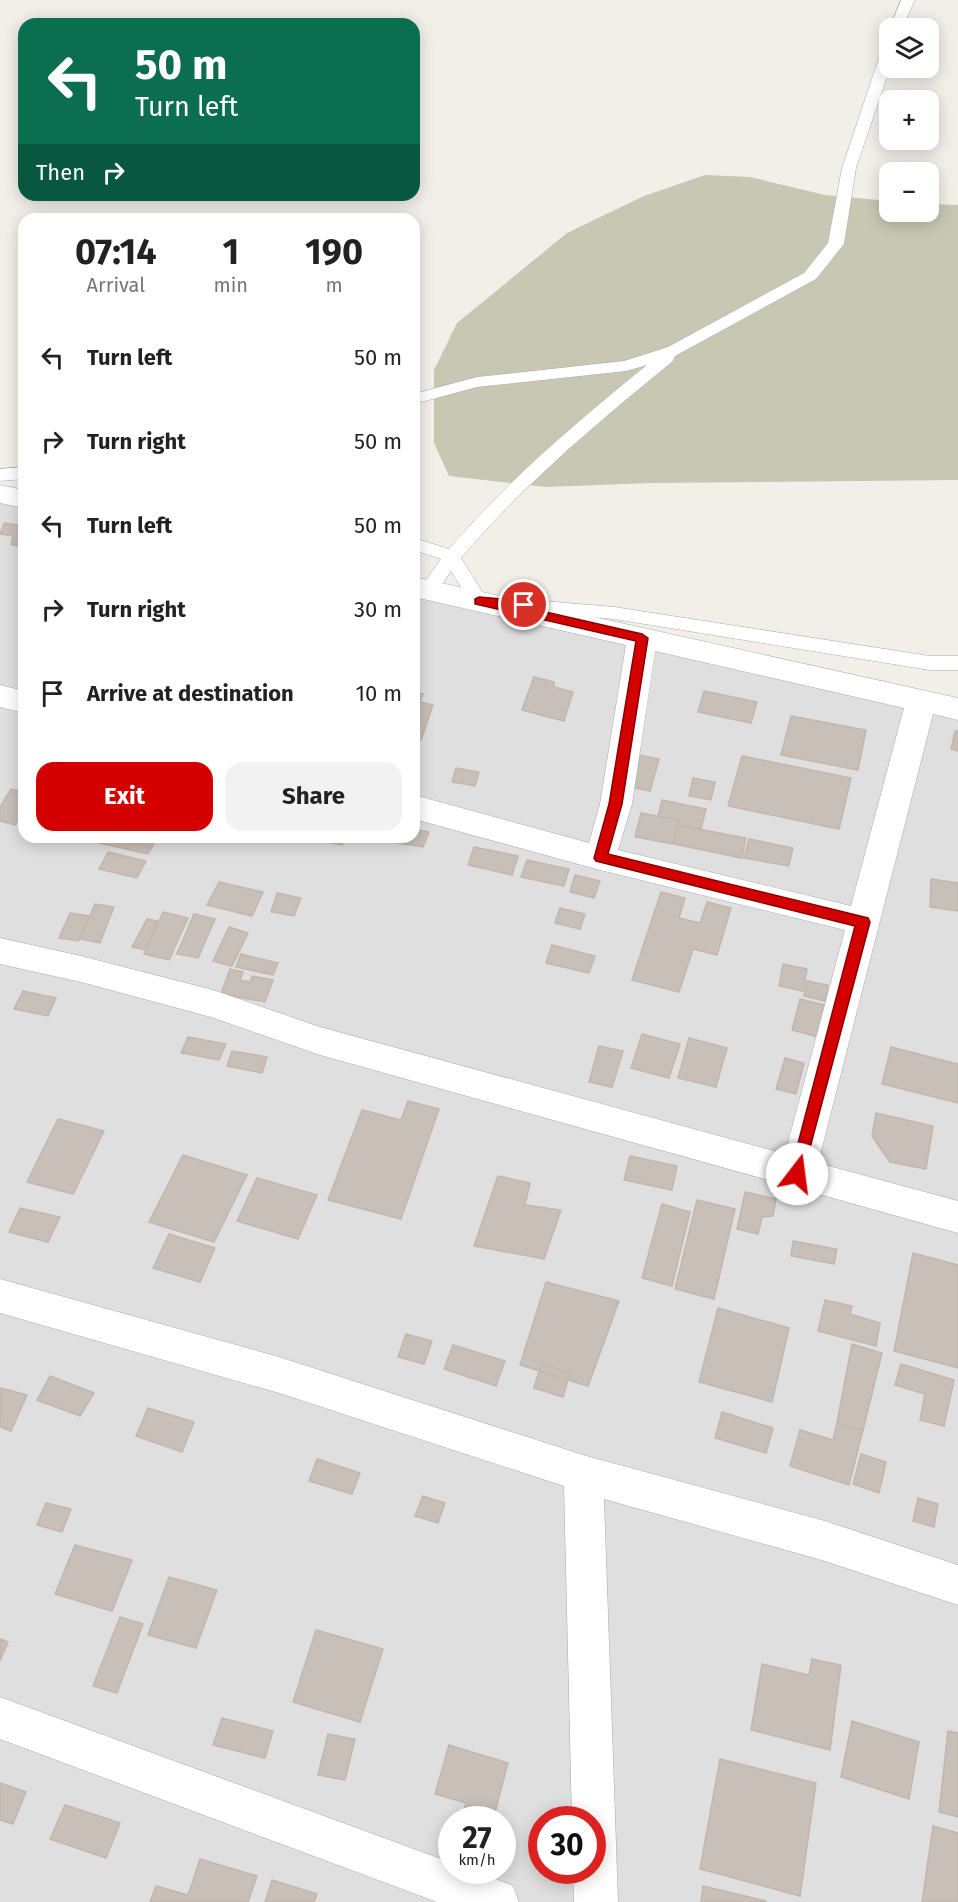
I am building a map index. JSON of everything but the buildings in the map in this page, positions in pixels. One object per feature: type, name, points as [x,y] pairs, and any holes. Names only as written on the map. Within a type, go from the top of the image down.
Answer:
[{"type":"street","points":[[0,494],[18,498]]},
{"type":"street","points":[[421,588],[958,709]]},
{"type":"street","points":[[600,858],[616,804],[642,638]]},
{"type":"street","points":[[0,696],[18,700]]},
{"type":"street","points":[[797,1174],[921,701]]},
{"type":"street","points":[[420,809],[600,858],[863,922]]},
{"type":"street","points":[[0,951],[81,969],[213,1004],[320,1041],[958,1217]]},
{"type":"street","points":[[0,1296],[381,1406],[583,1474],[825,1541],[958,1586]]},
{"type":"street","points":[[583,1474],[596,1902]]},
{"type":"street","points":[[0,1718],[497,1902]]},
{"type":"lane","points":[[900,18],[908,0]]},
{"type":"lane","points":[[421,588],[495,508],[563,443],[674,351],[810,276],[836,244],[849,168],[879,78]]},
{"type":"lane","points":[[420,397],[477,382],[626,366],[674,351]]},
{"type":"lane","points":[[0,475],[18,474]]},
{"type":"lane","points":[[420,546],[451,556],[479,602],[614,613],[930,663],[958,663]]},
{"type":"shaded area","points":[[705,175],[750,177],[825,195],[879,200],[879,222],[939,222],[939,204],[958,205],[958,480],[651,483],[546,487],[449,476],[434,443],[434,370],[457,323],[567,233],[644,196]]},
{"type":"shaded area","points":[[0,502],[18,506],[18,843],[420,843],[420,597],[958,720],[958,1902],[0,1902]]},
{"type":"route","points":[[524,605],[479,602],[642,638],[616,804],[600,858],[863,922],[797,1174]]}]
